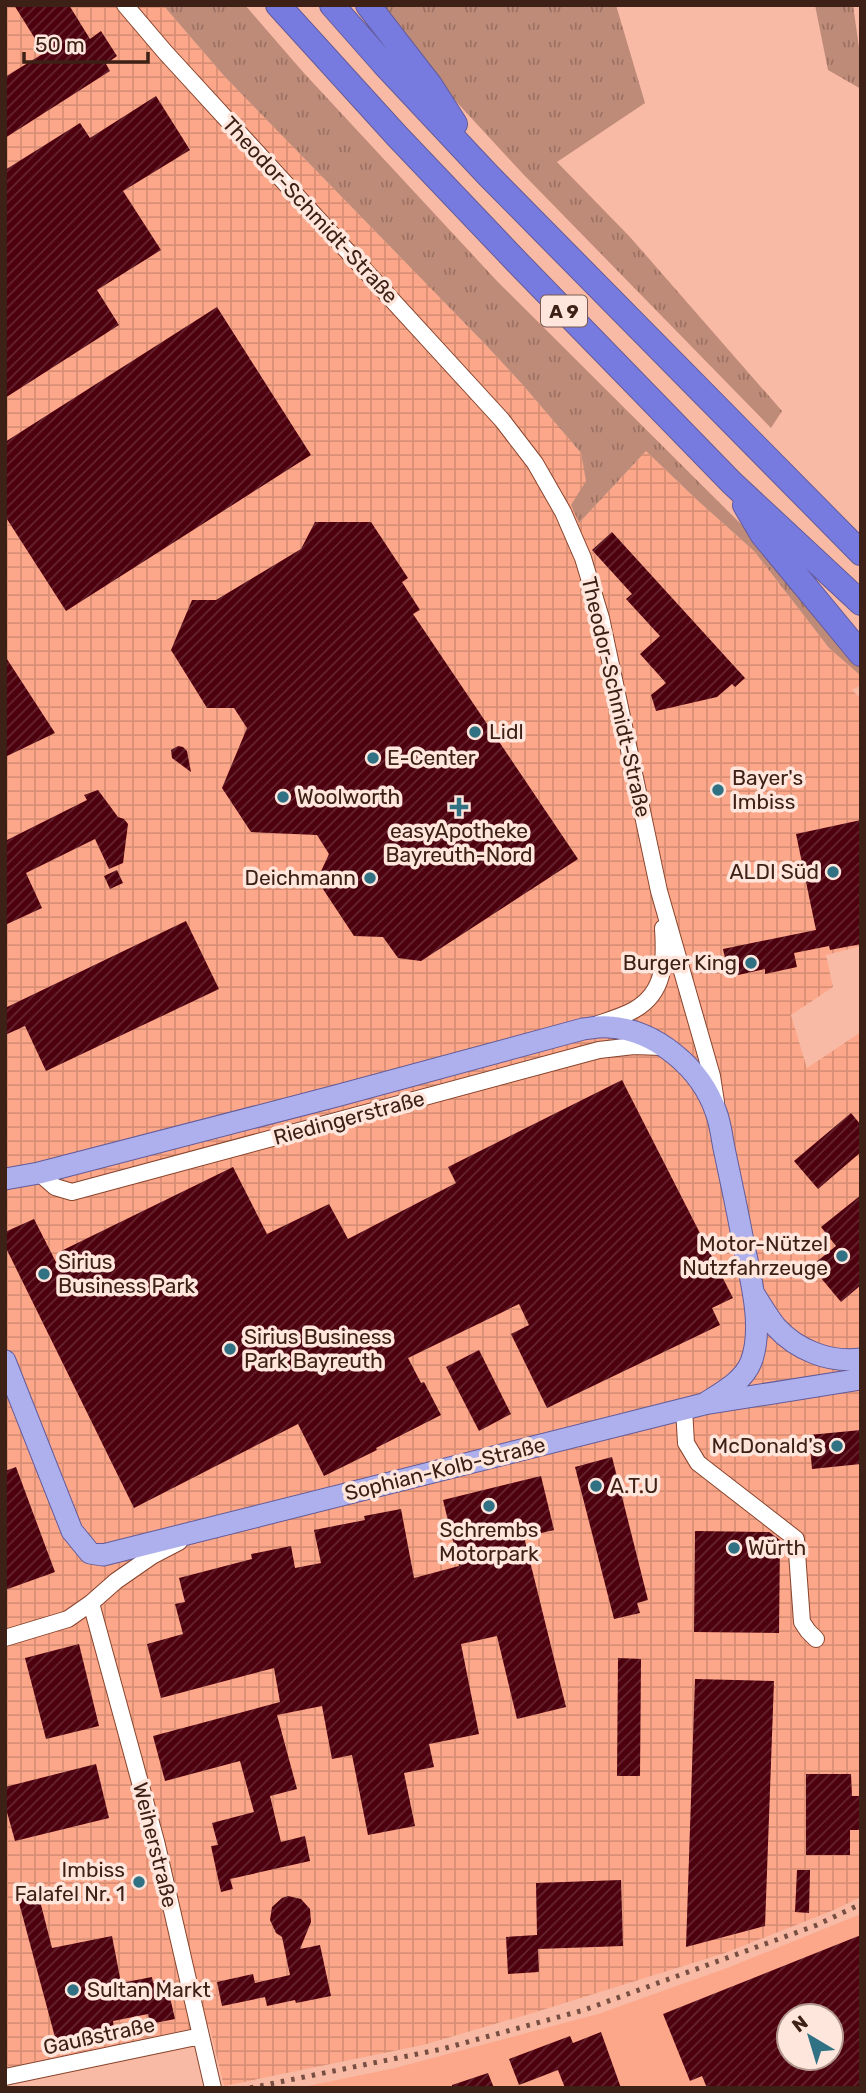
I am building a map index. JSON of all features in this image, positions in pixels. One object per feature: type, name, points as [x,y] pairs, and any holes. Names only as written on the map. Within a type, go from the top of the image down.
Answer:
[{"type":"highway","name":"A 9","points":[[278,5],[506,251],[732,483],[861,603]]},
{"type":"highway","name":"A 9","points":[[332,5],[488,174],[861,554]]},
{"type":"highway","points":[[368,5],[430,85],[488,174]]},
{"type":"highway","points":[[732,483],[762,534],[861,654]]},
{"type":"main road","name":"Riedingerstraße","points":[[5,1180],[324,1100],[583,1029],[611,1027],[632,1031],[666,1048],[676,1055],[701,1084],[716,1111]]},
{"type":"main road","name":"Theodor-Schmidt-Straße","points":[[716,1111],[753,1293]]},
{"type":"main road","points":[[753,1293],[775,1326],[791,1341],[828,1358],[861,1359]]},
{"type":"main road","points":[[694,1406],[736,1382],[749,1366],[754,1354],[755,1337],[753,1293]]},
{"type":"main road","points":[[5,1362],[72,1531],[90,1553],[103,1555],[206,1528]]},
{"type":"main road","name":"Sophian-Kolb-Straße","points":[[206,1528],[694,1406],[861,1378]]},
{"type":"street","name":"Theodor-Schmidt-Straße","points":[[125,5],[502,420],[535,463],[563,512],[583,558],[600,613],[659,891],[712,1076],[716,1111]]},
{"type":"street","points":[[583,1029],[633,1011],[646,1002],[656,988],[665,955],[659,891]]},
{"type":"street","name":"Riedingerstraße","points":[[39,1173],[55,1187],[72,1192],[599,1050],[634,1046],[666,1048]]},
{"type":"street","points":[[694,1406],[687,1443],[698,1464],[796,1539],[802,1622],[816,1639]]},
{"type":"street","points":[[5,1638],[68,1619],[152,1556],[206,1528]]},
{"type":"street","name":"Weiherstraße","points":[[91,1603],[156,1840],[213,2088]]},
{"type":"street","name":"Gaußstraße","points":[[5,2077],[201,2036]]},
{"type":"shaded area","points":[[5,5],[163,5],[225,77],[484,343],[581,453],[587,481],[571,505],[580,522],[646,451],[754,551],[829,648],[861,676],[861,685],[852,690],[861,699],[861,946],[826,955],[833,987],[791,1015],[807,1068],[861,1032],[861,1897],[725,1953],[536,2012],[423,2045],[224,2086],[209,2025],[5,2068]]},
{"type":"shaded area","points":[[861,1914],[861,2088],[298,2088],[395,2068],[598,2014],[727,1968]]},
{"type":"green space","points":[[163,5],[245,5],[303,72],[496,280],[757,540],[840,645],[861,667],[861,676],[829,648],[754,551],[646,451],[579,523],[571,505],[586,481],[581,453],[484,343],[225,77]]},
{"type":"green space","points":[[379,5],[616,5],[645,103],[557,162],[630,237],[782,411],[771,428],[523,174],[451,96]]},
{"type":"green space","points":[[815,5],[853,5],[861,62],[861,89],[828,70]]},
{"type":"building","points":[[14,5],[69,5],[90,39],[101,31],[117,56],[106,64],[110,71],[5,138],[5,77],[44,53]]},
{"type":"building","points":[[156,96],[190,150],[123,191],[161,250],[97,290],[119,325],[5,398],[5,170],[80,123],[90,138]]},
{"type":"building","points":[[217,307],[311,455],[66,611],[5,516],[5,442]]},
{"type":"building","name":"E-Center","points":[[315,522],[371,522],[408,578],[402,582],[420,610],[413,614],[578,859],[421,961],[398,958],[383,937],[354,936],[317,880],[329,854],[317,835],[251,832],[222,788],[247,728],[234,708],[207,708],[171,650],[192,600],[216,600],[301,549]]},
{"type":"building","points":[[612,532],[745,678],[735,687],[732,684],[717,697],[656,711],[651,695],[666,683],[640,654],[660,636],[626,599],[632,594],[592,550]]},
{"type":"building","points":[[5,656],[55,733],[5,757]]},
{"type":"building","points":[[178,746],[187,751],[191,772],[172,758],[171,750]]},
{"type":"building","points":[[98,790],[118,817],[128,824],[123,863],[109,869],[95,839],[26,873],[42,908],[5,925],[5,841],[87,800],[84,795]]},
{"type":"building","name":"ALDI Süd","points":[[861,820],[861,944],[830,950],[829,946],[794,953],[797,967],[765,974],[765,969],[729,977],[723,949],[816,930],[796,834]]},
{"type":"building","points":[[117,870],[123,883],[110,889],[104,876]]},
{"type":"building","points":[[186,921],[219,989],[46,1071],[25,1026],[5,1035],[5,1008]]},
{"type":"building","points":[[622,1080],[733,1298],[712,1308],[720,1325],[547,1408],[511,1334],[529,1325],[519,1304],[408,1358],[441,1415],[376,1448],[377,1450],[324,1476],[298,1424],[134,1508],[5,1246],[5,1232],[34,1219],[57,1264],[59,1252],[233,1167],[267,1234],[329,1204],[348,1239],[456,1183],[448,1167]]},
{"type":"building","points":[[851,1113],[861,1125],[861,1152],[818,1189],[794,1161]]},
{"type":"building","name":"Motor-Nützel Nutzfahrzeuge","points":[[861,1195],[861,1285],[841,1302],[811,1266],[836,1246],[821,1227]]},
{"type":"building","points":[[479,1350],[511,1414],[479,1431],[446,1367]]},
{"type":"building","points":[[861,1430],[861,1464],[812,1469],[809,1435]]},
{"type":"building","points":[[612,1457],[648,1600],[637,1603],[640,1613],[614,1619],[575,1467]]},
{"type":"building","points":[[16,1467],[55,1572],[5,1590],[5,1471]]},
{"type":"building","points":[[541,1476],[554,1530],[524,1537],[566,1707],[517,1719],[497,1636],[461,1644],[479,1734],[429,1744],[434,1767],[404,1773],[415,1826],[368,1835],[352,1755],[332,1759],[322,1706],[277,1715],[297,1789],[270,1796],[281,1842],[305,1836],[310,1861],[230,1879],[233,1889],[221,1892],[211,1846],[218,1845],[212,1823],[254,1812],[240,1761],[165,1781],[153,1736],[280,1702],[274,1668],[161,1698],[147,1644],[183,1634],[175,1604],[185,1602],[179,1578],[252,1559],[251,1554],[291,1546],[295,1568],[321,1563],[314,1530],[365,1520],[364,1516],[401,1509],[414,1578],[459,1566],[443,1500]]},
{"type":"building","points":[[695,1531],[769,1532],[780,1540],[779,1633],[694,1632]]},
{"type":"building","points":[[79,1644],[99,1726],[46,1739],[25,1658]]},
{"type":"building","points":[[618,1658],[641,1659],[640,1776],[617,1776]]},
{"type":"building","points":[[695,1679],[774,1681],[765,1926],[686,1947]]},
{"type":"building","points":[[96,1764],[109,1818],[15,1841],[5,1805],[5,1787]]},
{"type":"building","points":[[806,1774],[851,1774],[852,1796],[861,1796],[861,1830],[850,1830],[850,1855],[806,1855]]},
{"type":"building","points":[[797,1870],[810,1870],[809,1913],[795,1912]]},
{"type":"building","points":[[621,1880],[623,1946],[538,1949],[539,1972],[508,1974],[506,1937],[537,1935],[536,1883]]},
{"type":"building","points":[[38,1893],[52,1948],[112,1936],[121,1983],[152,1977],[153,1983],[166,1980],[175,2019],[150,2024],[148,2014],[113,2021],[114,2030],[56,2041],[18,1899]]},
{"type":"building","points":[[288,1896],[301,1899],[310,1909],[311,1922],[300,1949],[320,1945],[331,1996],[267,2006],[265,1997],[222,2006],[217,1982],[253,1974],[255,1983],[290,1975],[282,1937],[276,1933],[270,1920],[272,1907]]},
{"type":"building","points":[[861,1935],[861,2088],[707,2088],[702,2076],[690,2081],[663,2014]]},
{"type":"building","points":[[601,2032],[621,2088],[565,2088],[558,2070],[519,2085],[509,2059],[570,2036],[573,2043]]},
{"type":"building","points":[[488,2073],[494,2088],[452,2088],[452,2085]]},
{"type":"railway","points":[[250,2088],[442,2049],[584,2010],[817,1925],[861,1904]]},
{"type":"place","name":"Lidl","points":[[475,732]]},
{"type":"place","name":"E-Center","points":[[373,758]]},
{"type":"place","name":"Bayer's Imbiss","points":[[718,790]]},
{"type":"place","name":"Woolworth","points":[[283,797]]},
{"type":"place","name":"easyApotheke Bayreuth-Nord","points":[[459,807]]},
{"type":"place","name":"ALDI Süd","points":[[833,872]]},
{"type":"place","name":"Deichmann","points":[[370,878]]},
{"type":"place","name":"Burger King","points":[[751,963]]},
{"type":"place","name":"Motor-Nützel Nutzfahrzeuge","points":[[842,1256]]},
{"type":"place","name":"Sirius Business Park","points":[[44,1274]]},
{"type":"place","name":"Sirius Business Park Bayreuth","points":[[230,1349]]},
{"type":"place","name":"McDonald's","points":[[837,1446]]},
{"type":"place","name":"A.T.U","points":[[596,1486]]},
{"type":"place","name":"Schrembs Motorpark","points":[[489,1506]]},
{"type":"place","name":"Würth","points":[[734,1548]]},
{"type":"place","name":"Imbiss Falafel Nr. 1","points":[[139,1882]]},
{"type":"place","name":"Sultan Markt","points":[[73,1990]]}]
